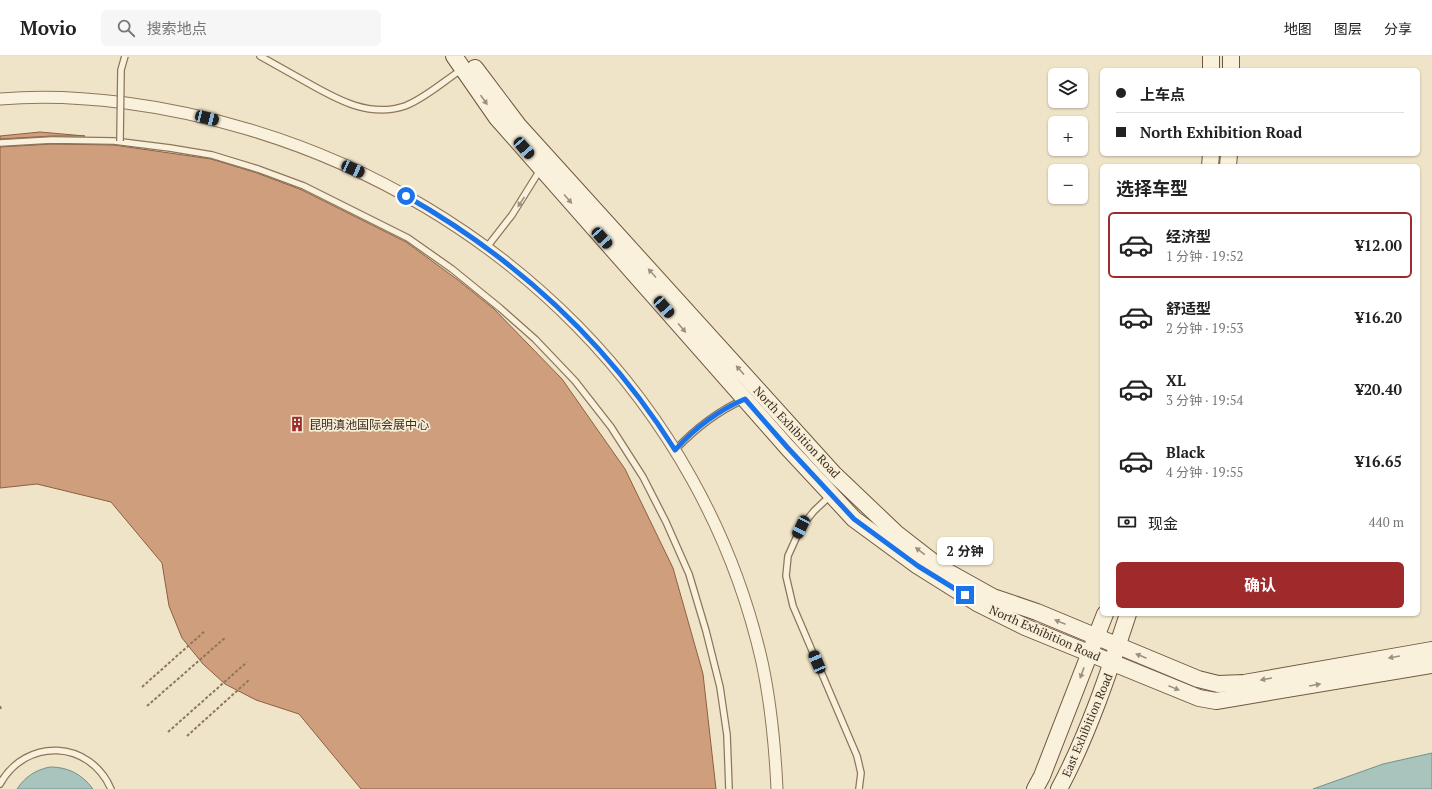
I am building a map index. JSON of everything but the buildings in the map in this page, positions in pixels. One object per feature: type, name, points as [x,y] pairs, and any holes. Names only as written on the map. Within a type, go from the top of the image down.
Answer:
[{"type":"street","points":[[1211,56],[1211,68]]},
{"type":"street","points":[[1231,56],[1231,68]]},
{"type":"street","name":"North Exhibition Road","points":[[461,60],[497,118],[745,399],[854,519],[918,566],[976,603],[1026,627],[1089,654],[1199,698],[1216,701],[1432,665]]},
{"type":"street","name":"North Exhibition Road","points":[[461,60],[523,131],[834,474],[896,533],[941,568],[993,597],[1037,612],[1198,679],[1218,684],[1244,683],[1432,650]]},
{"type":"street","points":[[0,99],[22,97],[62,98],[129,104],[195,115],[264,134],[332,159],[390,187],[439,215],[487,247],[538,288],[586,334],[629,383],[649,410],[675,450],[716,526],[740,588],[761,660],[768,695],[777,789]]},
{"type":"street","name":"East Exhibition Road","points":[[1035,789],[1042,776],[1104,616]]},
{"type":"street","name":"East Exhibition Road","points":[[1059,789],[1112,663],[1127,616]]},
{"type":"lane","points":[[120,141],[121,70],[125,56]]},
{"type":"lane","points":[[260,56],[337,100],[356,107],[385,110],[405,106],[417,100],[461,60]]},
{"type":"lane","points":[[0,143],[52,140],[120,141],[212,156],[258,169],[304,186],[408,238],[452,269],[535,339],[575,381],[611,427],[643,477],[666,522],[689,574],[706,631],[720,687],[727,735],[729,789]]},
{"type":"lane","points":[[487,247],[512,215],[542,168]]},
{"type":"lane","points":[[675,450],[697,428],[732,405],[745,399]]},
{"type":"lane","points":[[831,494],[801,527],[788,556],[786,576],[790,596],[857,756],[861,773],[860,789]]},
{"type":"lane","points":[[0,784],[15,764],[25,758],[48,750],[60,750],[72,752],[93,763],[101,772],[111,789]]},
{"type":"path","points":[[142,687],[205,631]]},
{"type":"path","points":[[147,706],[226,637]]},
{"type":"path","points":[[168,732],[247,662]]},
{"type":"path","points":[[187,736],[249,680]]},
{"type":"water","points":[[1432,753],[1432,789],[1313,789],[1383,764]]},
{"type":"water","points":[[50,767],[63,768],[74,772],[84,779],[93,789],[17,789],[23,781],[31,775]]},
{"type":"place","name":"昆明滇池国际会展中心","points":[[297,424]]},
{"type":"route","points":[[406,196],[458,226],[487,247],[513,267],[562,310],[586,334],[629,383],[649,410],[675,450],[697,428],[720,412],[745,399],[854,519],[918,566],[965,595]]}]
